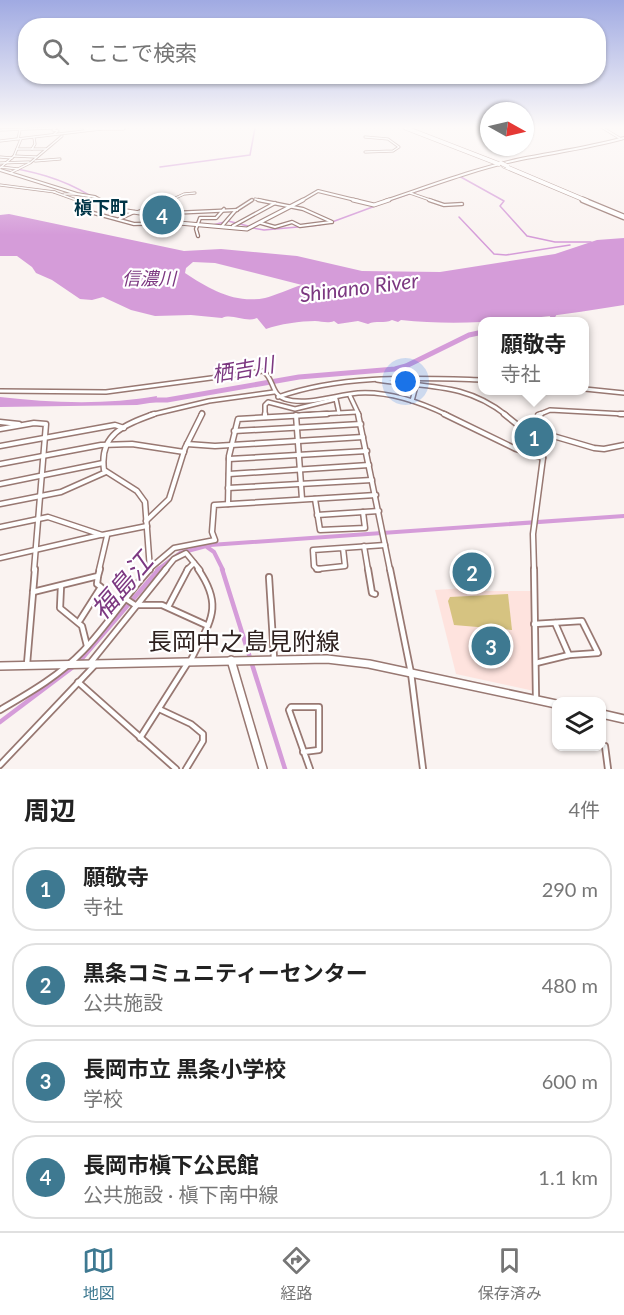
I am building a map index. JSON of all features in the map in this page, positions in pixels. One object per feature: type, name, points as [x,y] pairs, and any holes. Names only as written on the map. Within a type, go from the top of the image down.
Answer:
[{"type":"highway","points":[[500,164],[624,216]]},
{"type":"main road","points":[[0,168],[77,194],[95,197],[111,208],[166,217],[179,224],[233,226],[249,229],[318,192],[372,206],[469,172],[501,164]]},
{"type":"main road","name":"長岡中之島見附線","points":[[0,666],[314,658],[354,661],[552,703]]},
{"type":"main road","points":[[231,660],[263,769]]},
{"type":"main road","points":[[606,715],[624,719]]},
{"type":"street","points":[[10,173],[28,164]]},
{"type":"street","points":[[0,168],[20,169]]},
{"type":"street","points":[[0,185],[77,194]]},
{"type":"street","points":[[54,192],[78,200],[90,212],[135,224],[179,224]]},
{"type":"street","points":[[119,219],[137,211],[161,205],[184,194],[195,193]]},
{"type":"street","points":[[410,193],[441,205],[462,204]]},
{"type":"street","points":[[222,226],[237,210],[254,199],[293,205],[321,214],[332,222],[300,226],[292,222],[275,227],[261,223]]},
{"type":"street","points":[[233,226],[276,202]]},
{"type":"street","points":[[198,236],[196,229],[201,217],[216,218],[224,209]]},
{"type":"street","points":[[166,217],[171,213],[237,210]]},
{"type":"street","points":[[0,391],[106,392],[261,371],[268,373],[278,397],[293,402],[326,396],[350,396],[365,393],[412,401],[426,405],[516,449],[543,458]]},
{"type":"street","points":[[278,397],[305,388],[377,380],[478,380]]},
{"type":"street","points":[[377,380],[461,390],[494,406],[516,424],[598,449],[624,445]]},
{"type":"street","points":[[412,401],[416,386]]},
{"type":"street","points":[[589,389],[624,393]]},
{"type":"street","points":[[150,570],[145,502],[140,494],[106,472],[103,463],[105,445],[124,428],[144,416],[274,391]]},
{"type":"street","points":[[350,396],[361,424],[386,545],[411,673],[423,769]]},
{"type":"street","points":[[265,417],[265,405],[268,402],[292,409],[336,399],[339,412]]},
{"type":"street","points":[[536,699],[533,534],[543,458],[538,415],[545,411],[624,414]]},
{"type":"street","points":[[228,504],[229,459],[238,418],[357,412]]},
{"type":"street","points":[[0,558],[147,524],[169,499],[187,444],[202,413]]},
{"type":"street","points":[[296,415],[302,499]]},
{"type":"street","points":[[0,422],[46,424],[27,665]]},
{"type":"street","points":[[0,429],[26,424]]},
{"type":"street","points":[[0,446],[115,424],[124,428]]},
{"type":"street","points":[[234,431],[361,424]]},
{"type":"street","points":[[187,444],[231,445],[363,437]]},
{"type":"street","points":[[0,464],[105,445],[132,444],[184,452]]},
{"type":"street","points":[[229,459],[367,451]]},
{"type":"street","points":[[0,484],[103,463]]},
{"type":"street","points":[[229,474],[369,465]]},
{"type":"street","points":[[0,504],[61,492],[106,472]]},
{"type":"street","points":[[228,489],[372,480]]},
{"type":"street","points":[[0,710],[29,693],[69,664],[87,646],[150,570],[173,549],[215,540],[212,532],[214,505],[376,495]]},
{"type":"street","points":[[315,499],[320,530],[365,528],[363,512]]},
{"type":"street","points":[[317,515],[379,511]]},
{"type":"street","points":[[0,527],[48,517],[104,535]]},
{"type":"street","points":[[79,620],[83,618],[100,587],[97,584],[104,535]]},
{"type":"street","points":[[343,548],[345,566],[317,568],[314,566],[313,550],[386,545]]},
{"type":"street","points":[[364,546],[372,593],[375,594]]},
{"type":"street","points":[[0,765],[78,682],[135,604],[174,559],[186,553],[194,563],[215,604],[213,615],[189,662],[140,738]]},
{"type":"street","points":[[168,607],[190,565],[194,563]]},
{"type":"street","points":[[33,592],[98,576]]},
{"type":"street","points":[[269,577],[273,658]]},
{"type":"street","points":[[61,586],[60,608],[79,620],[86,632],[87,646]]},
{"type":"street","points":[[127,599],[135,604],[156,604],[168,607],[206,625]]},
{"type":"street","points":[[534,624],[582,621],[598,653],[569,655],[535,663]]},
{"type":"street","points":[[555,623],[569,655]]},
{"type":"street","points":[[78,682],[176,769]]},
{"type":"street","points":[[303,752],[319,750],[319,707],[291,707],[288,710],[303,752],[310,769]]},
{"type":"street","points":[[159,709],[191,724],[203,734],[203,741],[186,769]]},
{"type":"street","points":[[605,751],[608,769]]},
{"type":"shaded area","points":[[464,588],[465,591],[532,591],[534,691],[456,674],[435,590]]},
{"type":"shaded area","points":[[508,594],[512,630],[454,625],[448,601],[450,597]]},
{"type":"water","name":"信濃川","points":[[9,214],[184,251],[221,249],[297,256],[362,271],[440,272],[555,254],[597,240],[624,238],[624,305],[541,317],[478,317],[478,322],[401,320],[398,322],[392,320],[368,324],[358,321],[338,324],[334,321],[309,321],[266,329],[257,318],[155,316],[131,310],[103,297],[92,300],[80,299],[52,280],[36,273],[32,267],[17,256],[0,256],[0,215]],"holes":[[[193,262],[215,263],[302,285],[265,298],[243,299],[213,290],[185,273],[186,268]]]},
{"type":"water","points":[[157,396],[156,402],[137,405],[0,407],[0,397],[79,402],[119,401]]},
{"type":"waterway","points":[[160,167],[183,164]]},
{"type":"waterway","points":[[0,166],[46,176],[89,195]]},
{"type":"waterway","points":[[459,176],[504,201],[500,206],[527,236],[555,242],[591,242]]},
{"type":"waterway","points":[[388,201],[424,189]]},
{"type":"waterway","points":[[93,198],[107,211],[119,211]]},
{"type":"waterway","points":[[332,222],[378,205]]},
{"type":"waterway","points":[[459,217],[494,254],[506,255],[570,245]]},
{"type":"waterway","points":[[213,225],[228,221],[248,226]]},
{"type":"waterway","points":[[253,228],[264,230],[320,225]]},
{"type":"waterway","name":"栖吉川","points":[[552,317],[556,310]]},
{"type":"waterway","name":"栖吉川","points":[[151,400],[167,400],[299,377],[395,369],[406,366],[469,335],[478,333]]},
{"type":"waterway","points":[[157,570],[180,553],[210,545],[624,516]]},
{"type":"waterway","name":"福島江","points":[[207,547],[214,552],[223,570]]},
{"type":"waterway","name":"福島江","points":[[78,663],[159,569]]},
{"type":"waterway","name":"福島江","points":[[222,569],[285,769]]},
{"type":"waterway","name":"福島江","points":[[0,722],[73,667]]},
{"type":"place","name":"長岡市槇下公民館","points":[[162,215]]},
{"type":"place","name":"願敬寺","points":[[534,437]]},
{"type":"place","name":"黒条コミュニティーセンター","points":[[472,572]]},
{"type":"place","name":"長岡市立 黒条小学校","points":[[491,646]]},
{"type":"district","name":"槇下町","points":[[101,208]]},
{"type":"water label","name":"Shinano River","points":[[359,288]]}]
